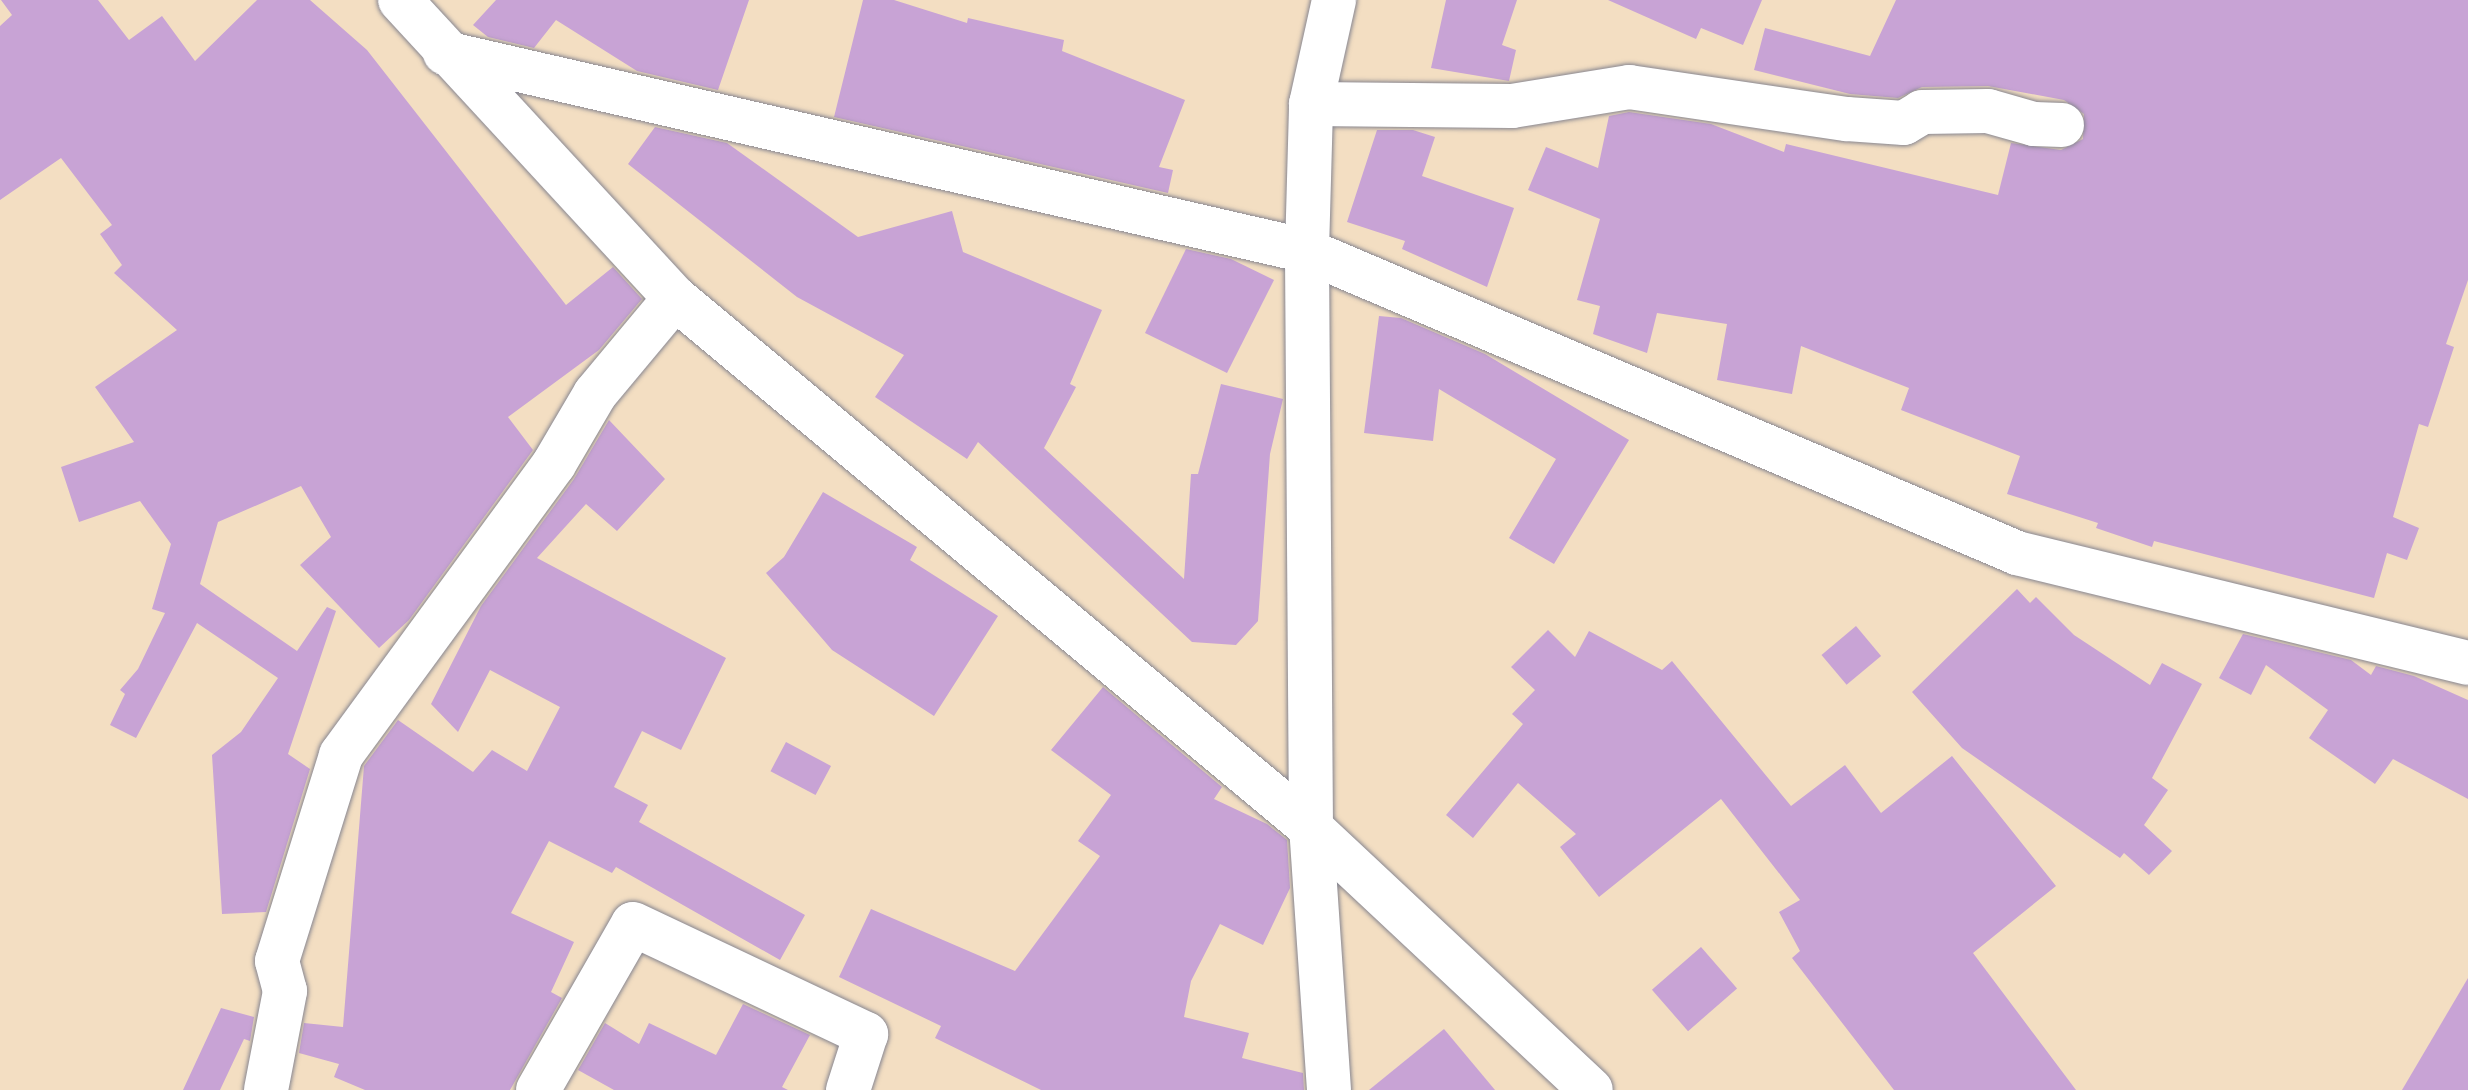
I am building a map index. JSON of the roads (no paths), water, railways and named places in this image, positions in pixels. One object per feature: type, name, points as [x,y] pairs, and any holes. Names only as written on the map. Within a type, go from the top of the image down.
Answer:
[{"type":"street","points":[[400,0],[445,53],[675,298],[1311,828],[1591,1090]]},
{"type":"street","points":[[1329,1090],[1311,828],[1307,251],[1311,104],[1334,0]]},
{"type":"street","points":[[445,53],[1307,251],[2017,553],[2468,663]]},
{"type":"street","points":[[1311,104],[1512,106],[1629,87],[1847,119],[1904,123],[1922,112],[1988,111],[2034,124],[2062,125]]},
{"type":"street","points":[[266,1090],[285,991],[277,961],[341,755],[554,464],[595,394],[675,298]]},
{"type":"street","points":[[538,1090],[633,924],[866,1034],[848,1090]]}]
